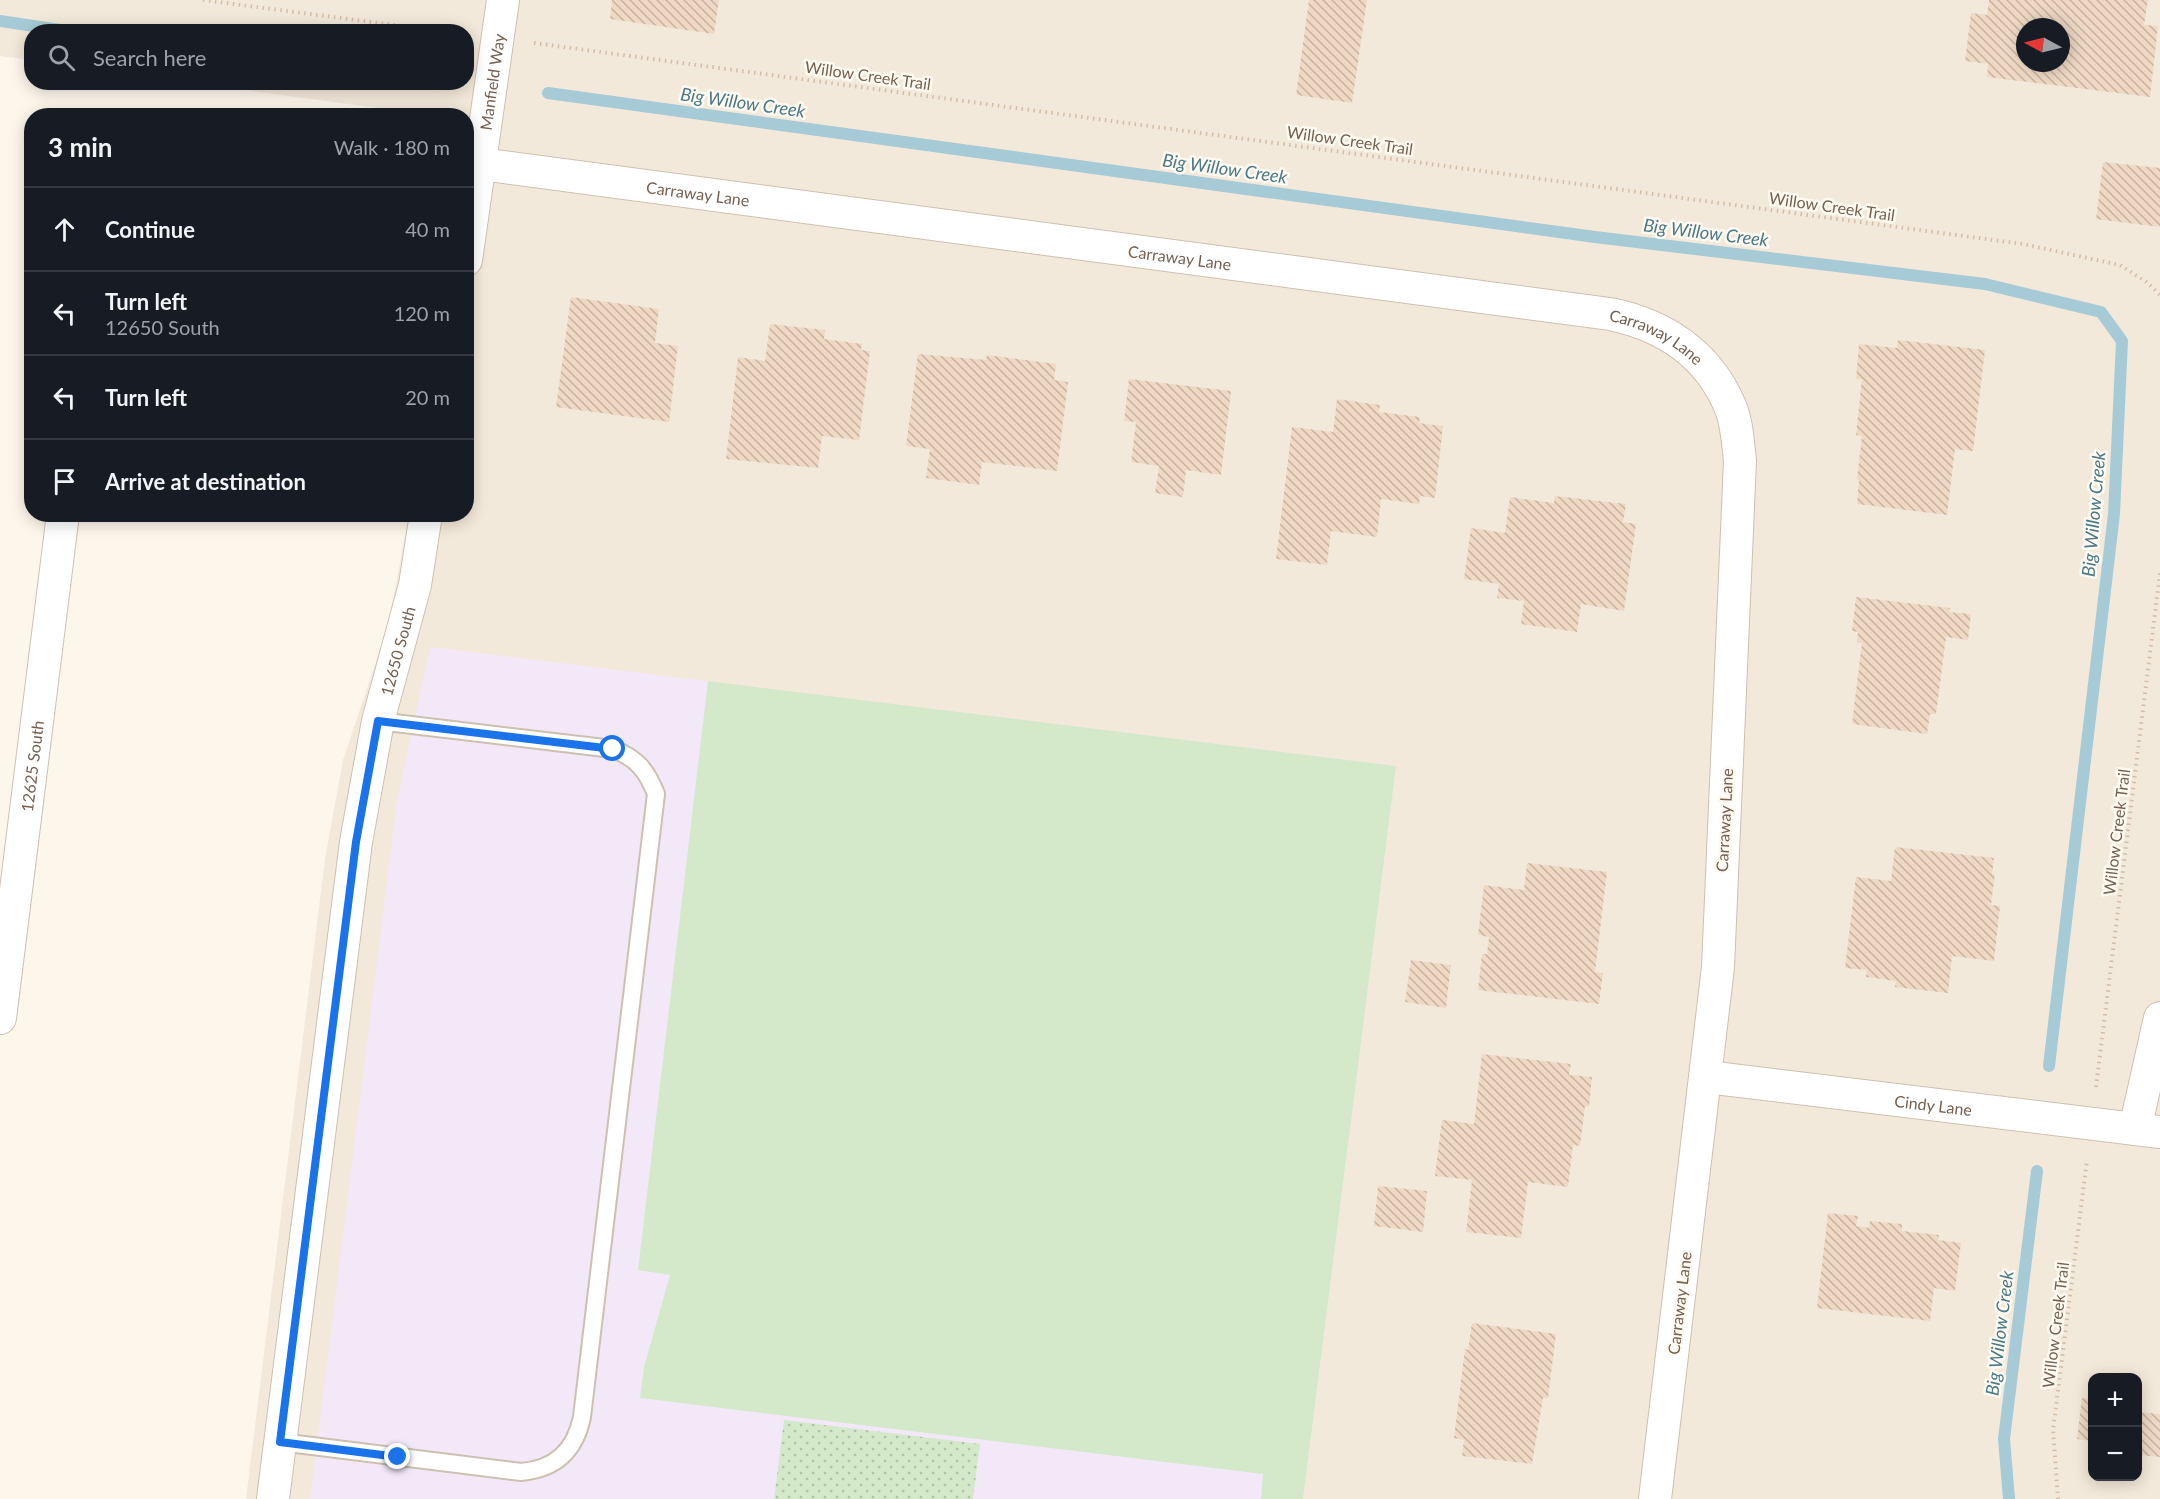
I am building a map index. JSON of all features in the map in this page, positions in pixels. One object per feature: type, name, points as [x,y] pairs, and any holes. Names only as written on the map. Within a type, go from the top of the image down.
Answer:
[{"type":"street","name":"Manfield Way","points":[[474,163],[503,0]]},
{"type":"street","name":"Carraway Lane","points":[[474,163],[1610,314],[1636,319],[1682,343],[1702,361],[1731,407],[1740,460],[1718,967],[1707,1077],[1655,1499]]},
{"type":"street","name":"12625 South","points":[[0,1018],[3,974],[62,522]]},
{"type":"street","name":"12650 South","points":[[273,1499],[356,842],[378,721],[415,585],[425,522]]},
{"type":"street","points":[[2147,1130],[2160,1017]]},
{"type":"street","name":"Cindy Lane","points":[[1707,1077],[2147,1130]]},
{"type":"lane","points":[[280,1442],[521,1472],[541,1469],[560,1459],[578,1433],[582,1417],[656,794],[642,766],[628,755],[613,749],[378,721]]},
{"type":"path","points":[[203,0],[387,24]]},
{"type":"path","name":"Willow Creek Trail","points":[[526,42],[2023,244],[2120,265],[2148,283],[2160,295]]},
{"type":"path","name":"Willow Creek Trail","points":[[2095,1094],[2160,573]]},
{"type":"path","name":"Willow Creek Trail","points":[[2058,1499],[2054,1430],[2088,1154]]},
{"type":"shaded area","points":[[0,0],[2160,0],[2160,1499],[246,1499],[325,859],[343,760],[388,626],[408,522],[474,522],[474,108],[377,108],[245,90],[474,90],[474,24],[24,24],[24,59],[0,56]]},
{"type":"shaded area","points":[[430,647],[1396,766],[1303,1499],[310,1499],[397,801]]},
{"type":"green space","points":[[708,681],[1396,766],[1303,1499],[1261,1499],[1263,1474],[640,1398],[644,1367],[670,1275],[638,1270]]},
{"type":"green space","points":[[784,1420],[980,1444],[973,1499],[774,1499]]},
{"type":"building","points":[[612,0],[719,0],[714,34],[610,19]]},
{"type":"building","points":[[1309,0],[1367,0],[1352,103],[1296,95]]},
{"type":"building","points":[[1989,0],[2148,0],[2144,25],[2158,26],[2150,97],[1987,77],[1988,64],[1965,61],[1971,13],[1987,15]]},
{"type":"building","points":[[2103,162],[2160,168],[2160,227],[2096,219]]},
{"type":"building","points":[[571,297],[659,309],[655,343],[678,346],[669,422],[556,407]]},
{"type":"building","points":[[770,324],[825,330],[824,339],[862,344],[861,350],[870,351],[859,440],[822,436],[818,468],[726,459],[738,357],[765,361]]},
{"type":"building","points":[[1898,340],[1985,350],[1973,451],[1955,449],[1947,515],[1857,504],[1859,480],[1857,479],[1862,436],[1856,435],[1862,379],[1856,379],[1859,344],[1897,348]]},
{"type":"building","points":[[918,354],[986,360],[987,355],[1056,364],[1054,380],[1068,382],[1057,471],[982,462],[979,485],[926,478],[930,449],[906,446]]},
{"type":"building","points":[[1129,379],[1231,391],[1221,475],[1186,470],[1183,497],[1155,493],[1159,466],[1131,462],[1136,422],[1124,421]]},
{"type":"building","points":[[1337,399],[1380,405],[1379,412],[1420,417],[1419,423],[1443,426],[1435,498],[1420,496],[1419,504],[1381,499],[1377,537],[1331,531],[1327,565],[1276,559],[1292,427],[1333,432]]},
{"type":"building","points":[[1555,496],[1626,504],[1623,522],[1636,524],[1624,611],[1581,604],[1577,632],[1521,624],[1524,601],[1497,598],[1499,584],[1464,579],[1471,528],[1505,533],[1510,497],[1554,503]]},
{"type":"building","points":[[1856,597],[1950,608],[1949,612],[1971,614],[1968,640],[1946,637],[1936,714],[1930,714],[1927,734],[1852,724],[1862,643],[1857,642],[1858,632],[1852,631]]},
{"type":"building","points":[[1895,847],[1994,858],[1992,874],[1995,874],[1991,905],[2000,906],[1994,961],[1952,956],[1948,993],[1895,987],[1896,981],[1866,977],[1867,970],[1845,968],[1856,877],[1891,881]]},
{"type":"building","points":[[1527,863],[1607,872],[1595,972],[1603,973],[1599,1004],[1478,990],[1482,954],[1487,954],[1489,937],[1478,935],[1484,885],[1524,890]]},
{"type":"building","points":[[1411,960],[1451,965],[1446,1008],[1405,1002]]},
{"type":"building","points":[[1482,1054],[1571,1064],[1569,1075],[1592,1077],[1589,1107],[1585,1106],[1580,1146],[1573,1145],[1568,1187],[1528,1182],[1521,1238],[1466,1232],[1472,1180],[1435,1176],[1442,1120],[1474,1124]]},
{"type":"building","points":[[1378,1186],[1427,1191],[1423,1232],[1374,1226]]},
{"type":"building","points":[[1828,1213],[1858,1216],[1856,1226],[1869,1228],[1870,1221],[1902,1224],[1902,1231],[1939,1235],[1938,1240],[1961,1243],[1955,1291],[1934,1288],[1930,1321],[1817,1308]]},
{"type":"building","points":[[1472,1323],[1556,1334],[1548,1398],[1543,1398],[1532,1464],[1462,1456],[1464,1440],[1454,1438],[1465,1349],[1468,1350]]},
{"type":"building","points":[[2082,1398],[2088,1399],[2088,1440],[2077,1439]]},
{"type":"building","points":[[2142,1412],[2160,1414],[2160,1457],[2142,1455]]},
{"type":"waterway","name":"Big Willow Creek","points":[[0,21],[24,25]]},
{"type":"waterway","name":"Big Willow Creek","points":[[548,93],[1595,237],[1985,284],[2101,312],[2122,341],[2114,514],[2049,1066]]},
{"type":"waterway","name":"Big Willow Creek","points":[[2009,1499],[2004,1439],[2037,1171]]},
{"type":"route","points":[[398,1457],[280,1442],[356,842],[365,781],[378,721],[613,749]]}]
